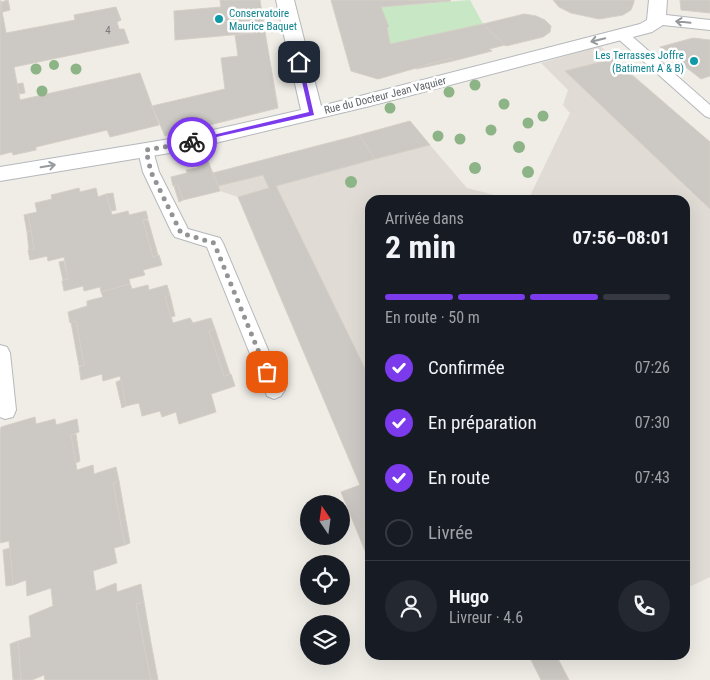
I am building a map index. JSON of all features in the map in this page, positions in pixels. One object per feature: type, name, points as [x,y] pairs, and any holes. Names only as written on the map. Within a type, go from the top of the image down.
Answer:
[{"type":"street","points":[[285,0],[312,113]]},
{"type":"street","points":[[657,10],[710,25]]},
{"type":"street","name":"Rue du Docteur Jean Vaquier","points":[[0,174],[182,144],[363,102],[650,26],[657,10]]},
{"type":"lane","points":[[621,34],[710,113]]},
{"type":"lane","points":[[146,150],[151,172],[181,233],[214,243],[274,390]]},
{"type":"lane","points":[[0,353],[5,410]]},
{"type":"shaded area","points":[[600,46],[710,142],[710,577],[690,587],[690,195],[530,195],[570,113],[563,105],[568,90],[541,63]]},
{"type":"shaded area","points":[[359,135],[375,159],[430,145],[467,188],[494,195],[365,195],[365,551],[350,514],[350,495],[342,495],[341,492],[360,485],[238,197],[220,191],[213,173]]},
{"type":"green space","points":[[470,0],[483,24],[390,44],[388,27],[381,7]]},
{"type":"building","points":[[0,0],[6,33],[75,20],[74,15],[116,7],[121,20],[117,22],[119,29],[124,29],[129,43],[14,67],[20,100],[140,73],[159,125],[110,137],[107,130],[36,147],[36,150],[13,155],[12,152],[0,155]]},
{"type":"building","points":[[8,0],[10,10],[2,12],[1,2]]},
{"type":"building","name":"Conservatoire Maurice Baquet","points":[[220,0],[260,0],[265,32],[175,40],[174,11],[221,7]]},
{"type":"building","points":[[331,0],[450,0],[381,7],[389,27],[387,27],[390,44],[483,24],[505,45],[489,49],[492,51],[453,61],[451,58],[378,79],[351,71]]},
{"type":"building","points":[[553,0],[634,0],[634,2],[631,10],[623,15],[599,19],[571,13],[559,7]]},
{"type":"building","points":[[680,0],[710,0],[710,13],[681,10]]},
{"type":"building","points":[[524,14],[545,20],[551,26],[550,32],[543,37],[506,46],[483,24]]},
{"type":"building","points":[[265,32],[278,108],[165,136],[152,106],[225,89],[221,58],[238,56],[235,35]]},
{"type":"building","name":"Les Terrasses Joffre (Batiment A & B)","points":[[693,38],[710,40],[710,76],[701,79],[660,47]]},
{"type":"building","points":[[451,58],[453,61],[415,68]]},
{"type":"building","points":[[613,59],[710,142],[710,209],[565,71]]},
{"type":"building","points":[[23,83],[25,93],[19,94],[17,84]]},
{"type":"building","points":[[410,121],[430,145],[375,159],[359,135]]},
{"type":"building","points":[[359,135],[375,159],[276,186],[365,369],[365,551],[350,514],[350,495],[342,495],[341,492],[360,485],[238,197],[269,188],[263,175],[218,186],[213,173]]},
{"type":"building","points":[[208,161],[220,191],[183,200],[178,185],[173,186],[171,177],[187,173],[186,170],[198,168],[197,163]]},
{"type":"building","points":[[178,185],[183,200],[179,202],[174,186]]},
{"type":"building","points":[[79,188],[80,192],[96,188],[98,197],[106,194],[112,215],[128,211],[129,215],[146,211],[148,219],[143,220],[153,257],[159,255],[162,265],[143,270],[145,275],[129,279],[130,284],[101,292],[100,287],[84,291],[83,286],[64,291],[62,281],[68,279],[64,257],[48,261],[47,256],[30,260],[28,250],[34,249],[28,214],[37,212],[35,203],[52,199],[51,195]]},
{"type":"building","points":[[113,193],[116,210],[111,211],[106,194]]},
{"type":"building","points":[[28,214],[31,231],[27,232],[24,215]]},
{"type":"building","points":[[143,220],[148,220],[158,255],[153,257]]},
{"type":"building","points":[[31,231],[34,249],[29,250],[27,232]]},
{"type":"building","points":[[64,261],[68,279],[63,280],[59,262]]},
{"type":"building","points":[[130,284],[132,289],[148,285],[149,290],[167,285],[170,295],[165,297],[173,323],[190,318],[193,323],[211,318],[215,329],[209,331],[224,376],[231,374],[235,386],[211,394],[216,412],[179,424],[176,412],[162,417],[160,411],[142,416],[139,403],[126,406],[120,376],[103,381],[102,374],[81,380],[79,367],[84,365],[76,321],[70,323],[68,312],[87,306],[87,301],[103,297],[101,292]]},
{"type":"building","points":[[170,295],[175,316],[171,317],[165,297]]},
{"type":"building","points":[[76,321],[84,365],[79,366],[71,322]]},
{"type":"building","points":[[215,329],[230,374],[224,376],[209,331]]},
{"type":"building","points":[[121,380],[126,406],[122,408],[116,382]]},
{"type":"building","points":[[35,417],[36,424],[55,419],[56,425],[77,419],[79,432],[71,435],[77,470],[93,465],[94,474],[116,467],[119,481],[113,483],[125,545],[114,548],[117,563],[93,571],[96,591],[116,583],[117,592],[141,584],[144,602],[136,604],[151,680],[45,680],[44,675],[32,680],[21,680],[18,641],[31,637],[29,616],[53,606],[51,588],[27,596],[26,580],[13,585],[9,541],[0,543],[0,434],[1,427]]},
{"type":"building","points":[[76,434],[80,461],[76,463],[71,435]]},
{"type":"building","points":[[119,481],[130,543],[125,545],[113,483]]},
{"type":"building","points":[[10,548],[13,585],[6,586],[3,550]]},
{"type":"building","points":[[144,602],[158,680],[151,680],[136,604]]},
{"type":"building","points":[[18,641],[21,680],[13,680],[10,644]]},
{"type":"building","points":[[531,660],[559,660],[569,680],[541,680]]},
{"type":"way so far","points":[[192,142],[146,150],[151,172],[181,233],[214,243],[267,372]]},
{"type":"place","name":"Conservatoire Maurice Baquet","points":[[219,19]]},
{"type":"place","name":"Les Terrasses Joffre (Batiment A & B)","points":[[694,61]]},
{"type":"route","points":[[192,142],[312,113],[299,62]]}]
